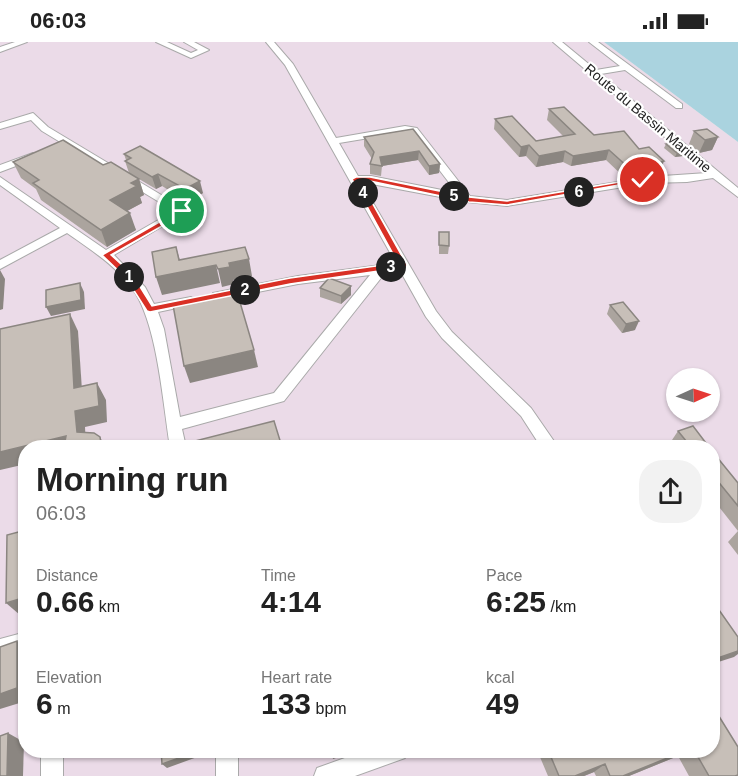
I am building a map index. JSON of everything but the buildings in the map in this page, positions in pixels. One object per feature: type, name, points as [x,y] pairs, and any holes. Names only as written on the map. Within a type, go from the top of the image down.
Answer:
[{"type":"street","points":[[0,50],[23,42]]},
{"type":"street","points":[[160,42],[191,56],[206,50],[188,42]]},
{"type":"street","points":[[270,42],[287,62],[439,325],[520,406],[537,425],[546,440]]},
{"type":"street","name":"Route du Bassin Maritime","points":[[557,42],[738,194]]},
{"type":"street","points":[[593,42],[679,106]]},
{"type":"street","points":[[595,73],[627,67]]},
{"type":"street","points":[[0,126],[33,116],[45,129],[182,211],[106,255]]},
{"type":"street","points":[[333,141],[405,129],[414,130],[467,199]]},
{"type":"street","points":[[0,169],[66,142]]},
{"type":"street","points":[[356,179],[370,179],[467,199],[501,203],[522,202],[643,180],[687,180],[715,175]]},
{"type":"street","points":[[0,180],[106,255],[129,276],[150,309],[157,329],[177,440]]},
{"type":"street","points":[[0,266],[68,228]]},
{"type":"street","points":[[150,309],[290,281],[403,265]]},
{"type":"street","points":[[174,425],[279,397],[381,269]]},
{"type":"street","points":[[0,649],[18,644]]},
{"type":"street","points":[[51,776],[52,758]]},
{"type":"street","points":[[227,758],[227,776]]},
{"type":"street","points":[[325,776],[363,769],[383,758]]},
{"type":"shaded area","points":[[0,42],[604,42],[738,142],[738,776],[0,776]]},
{"type":"water","points":[[604,42],[738,42],[738,142]]},
{"type":"route","points":[[182,211],[106,255],[129,276],[150,309],[290,281],[403,265],[356,179],[370,179],[469,200],[507,203],[527,202],[643,180]]}]
